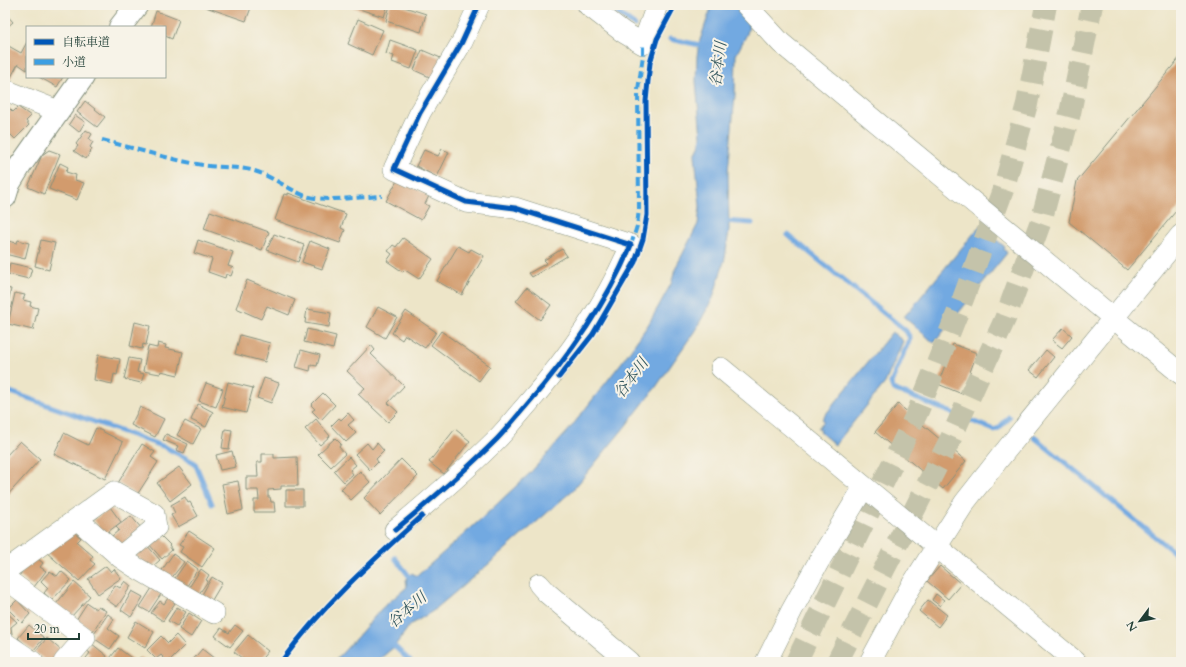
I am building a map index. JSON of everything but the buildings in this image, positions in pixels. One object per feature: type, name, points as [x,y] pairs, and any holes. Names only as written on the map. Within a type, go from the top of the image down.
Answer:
[{"type":"main road","points":[[121,26],[137,5]]},
{"type":"main road","points":[[5,197],[9,184],[16,172],[82,78]]},
{"type":"street","points":[[395,530],[445,488],[498,438],[537,393],[593,320],[622,268],[632,245],[515,208],[466,202],[394,169],[420,113],[462,42],[479,5]]},
{"type":"street","points":[[588,5],[623,32],[643,44],[657,5]]},
{"type":"street","points":[[746,5],[781,43],[1181,374]]},
{"type":"street","points":[[5,90],[58,111]]},
{"type":"street","points":[[870,662],[910,588],[965,502],[1112,318],[1181,235]]},
{"type":"street","points":[[722,368],[1076,662]]},
{"type":"street","points":[[766,662],[819,561],[864,487]]},
{"type":"street","points":[[5,571],[114,492],[154,514],[156,527],[120,557]]},
{"type":"street","points":[[77,519],[120,557],[214,613]]},
{"type":"street","points":[[5,578],[85,638],[64,662]]},
{"type":"street","points":[[539,584],[547,594],[629,662]]},
{"type":"street","points":[[5,643],[33,662]]},
{"type":"water","name":"谷本川","points":[[712,5],[754,5],[747,34],[736,55],[735,95],[728,172],[729,230],[725,258],[713,298],[696,329],[656,387],[573,490],[433,611],[410,625],[394,647],[376,662],[334,662],[381,609],[407,587],[406,580],[412,573],[417,576],[530,473],[568,431],[622,362],[648,325],[671,284],[676,267],[698,224],[700,206],[695,155],[699,147],[701,137],[696,81],[697,56],[699,43]]},
{"type":"water","points":[[980,226],[1005,247],[1004,249],[1007,253],[934,343],[904,317]]},
{"type":"water","points":[[892,332],[903,341],[885,383],[835,445],[820,432],[821,430],[818,428],[824,421],[822,419]]},
{"type":"waterway","points":[[607,5],[634,25]]},
{"type":"waterway","name":"谷本川","points":[[670,39],[705,46]]},
{"type":"waterway","points":[[723,221],[752,223]]},
{"type":"waterway","points":[[788,235],[906,331],[910,338],[891,383],[893,389],[994,430],[999,428],[1009,417]]},
{"type":"waterway","points":[[5,390],[165,447],[195,463],[212,504]]},
{"type":"waterway","points":[[1034,437],[1181,558]]},
{"type":"waterway","points":[[395,558],[413,581]]},
{"type":"waterway","points":[[390,642],[411,662]]},
{"type":"tunnel","points":[[796,662],[918,411],[963,299],[1004,187],[1027,104],[1046,5]]},
{"type":"tunnel","points":[[837,662],[951,438],[1005,319],[1042,218],[1070,113],[1092,5]]},
{"type":"marked path","points":[[631,245],[637,226],[639,209],[638,90],[643,56],[643,44]]},
{"type":"marked path","points":[[102,140],[197,164],[251,170],[265,175],[299,193],[313,198],[343,199],[382,196]]},
{"type":"cycle path","points":[[395,530],[447,486],[485,451],[541,388],[571,350],[598,310],[631,245],[515,208],[466,202],[394,169],[420,113],[462,42],[479,5]]},
{"type":"cycle path","points":[[559,377],[593,334],[635,262],[643,239],[647,215],[646,101],[650,63],[657,39],[675,5]]},
{"type":"cycle path","points":[[281,662],[313,622],[348,585],[422,516]]}]
